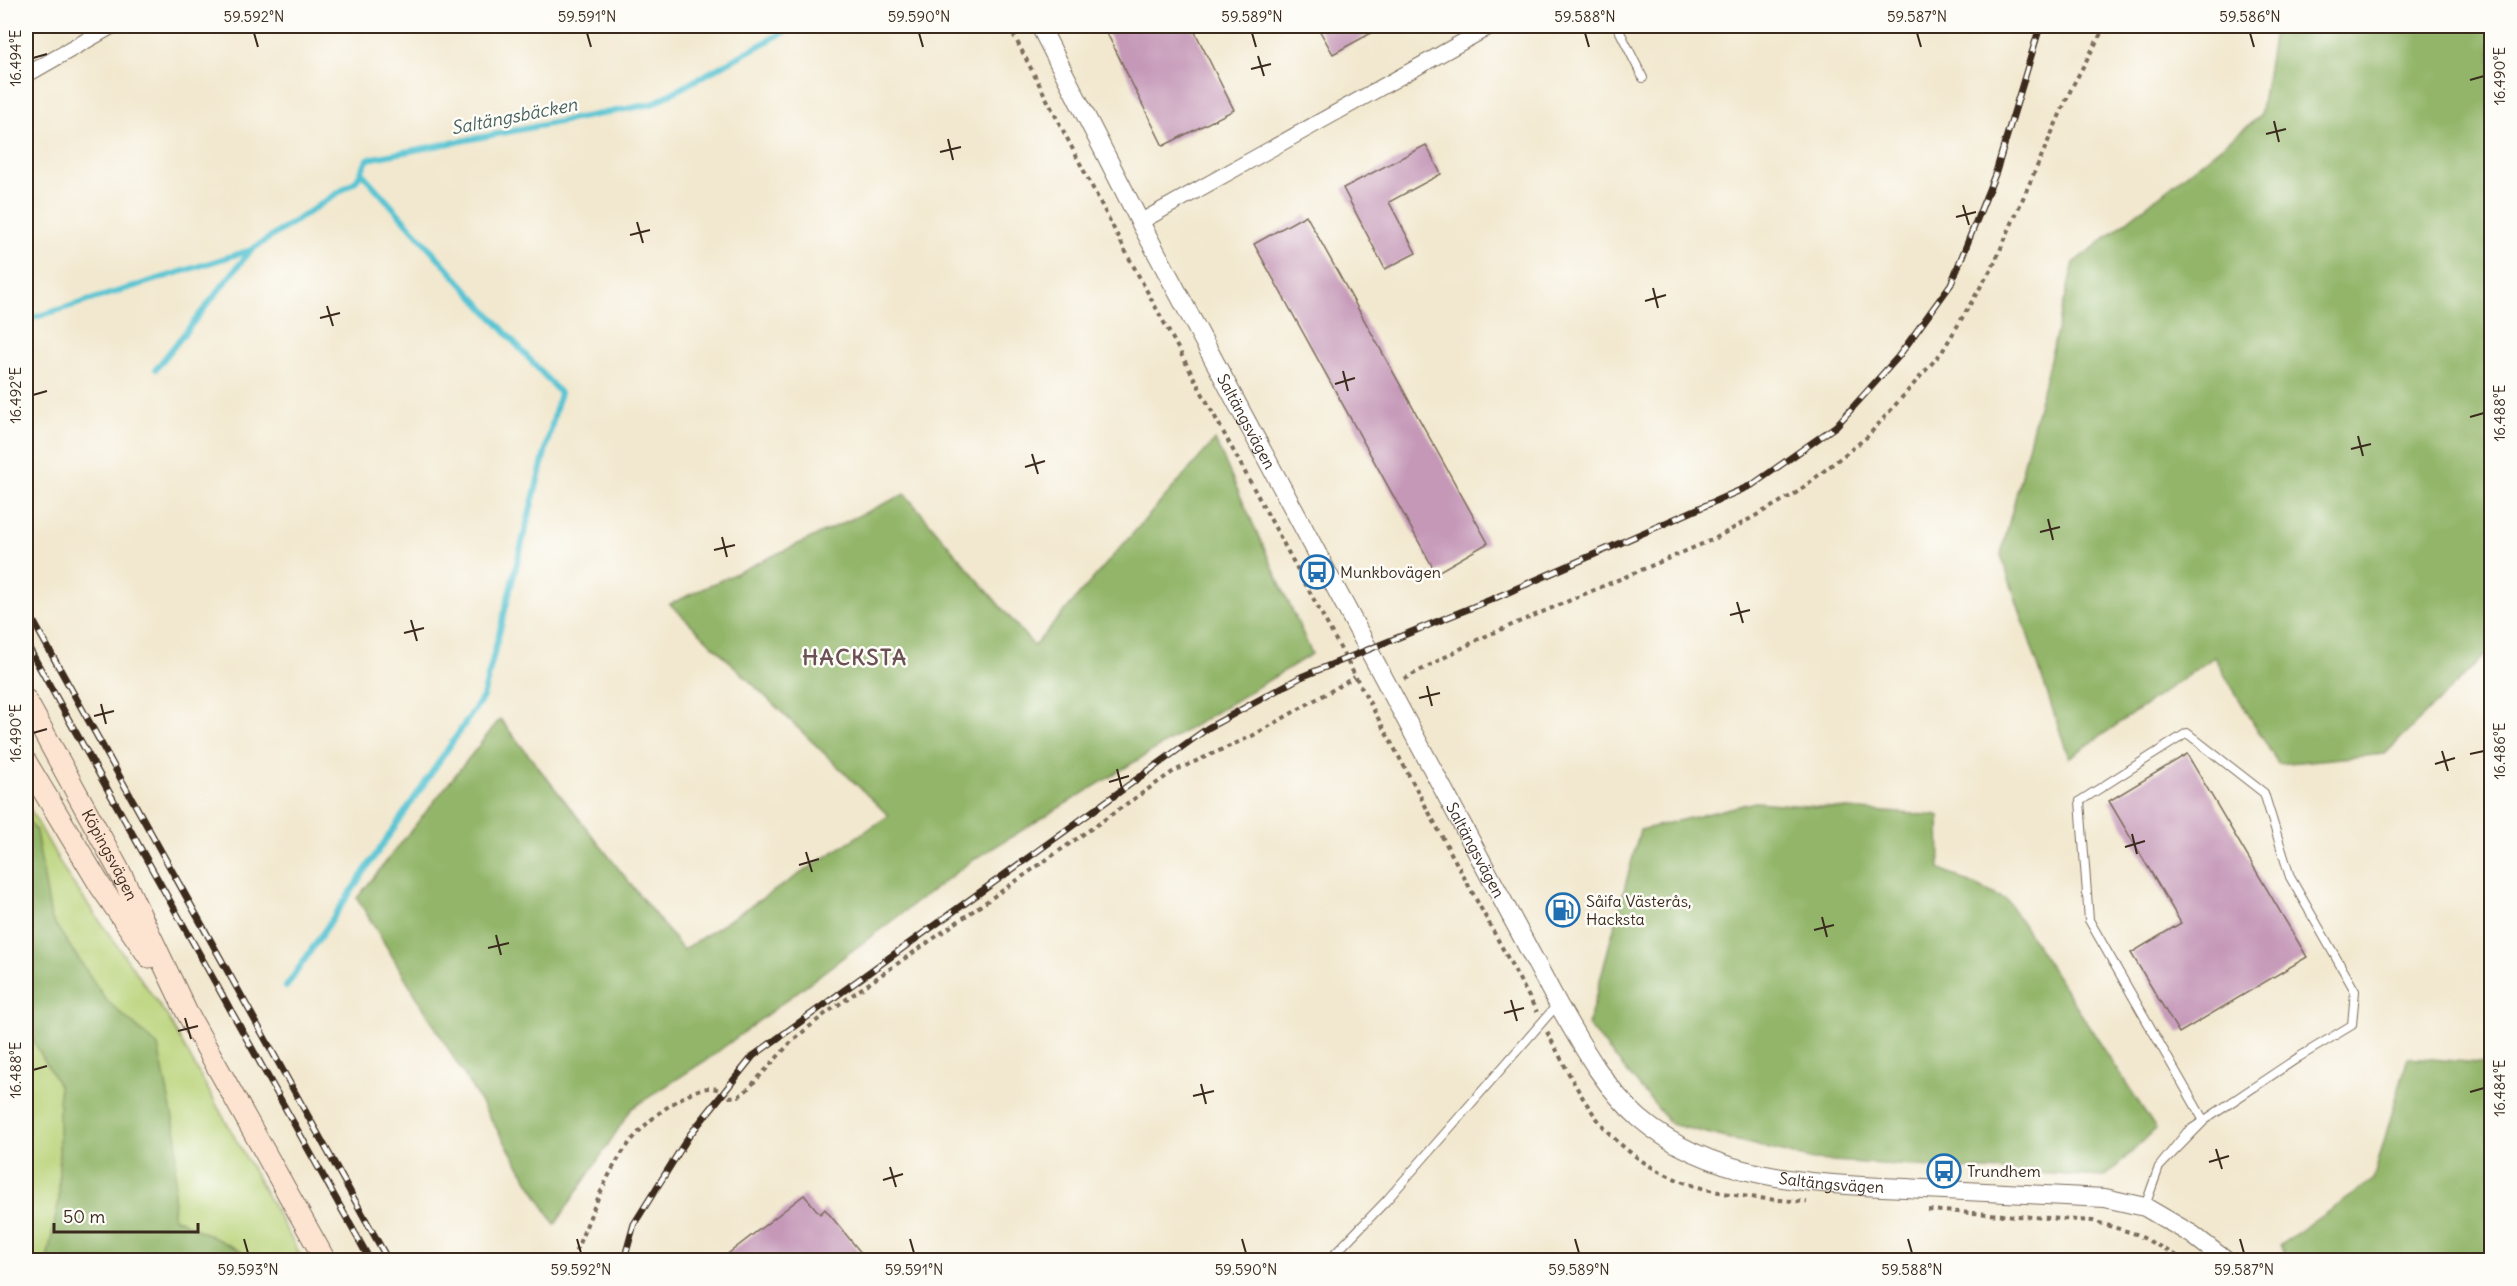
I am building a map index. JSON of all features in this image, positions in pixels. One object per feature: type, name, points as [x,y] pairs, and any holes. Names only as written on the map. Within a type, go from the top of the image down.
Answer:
[{"type":"main road","name":"Köpingsvägen","points":[[26,700],[121,874],[186,1011],[325,1260]]},
{"type":"main road","name":"Köpingsvägen","points":[[26,762],[101,887],[186,1011]]},
{"type":"street","points":[[26,75],[112,26]]},
{"type":"street","name":"Saltängsvägen","points":[[1040,26],[1140,222],[1558,1004],[1584,1050],[1619,1098],[1640,1118],[1674,1143],[1710,1159],[1739,1168],[1802,1182],[2106,1198],[2145,1207],[2193,1235],[2224,1260]]},
{"type":"street","points":[[1140,222],[1491,26]]},
{"type":"lane","points":[[1617,26],[1642,78]]},
{"type":"lane","points":[[2145,1207],[2159,1167],[2187,1132],[2204,1121],[2299,1057],[2352,1025],[2355,992],[2290,877],[2264,793],[2187,733],[2080,801],[2089,920],[2204,1121]]},
{"type":"lane","points":[[1329,1260],[1386,1201],[1558,1004]]},
{"type":"path","points":[[1009,26],[1128,256],[1588,1104],[1612,1136],[1638,1158],[1673,1178],[1703,1190],[1746,1198],[1815,1202]]},
{"type":"path","points":[[1368,700],[1479,639],[1714,539],[1796,493],[1867,437],[1942,352],[1994,264],[2072,87],[2105,26]]},
{"type":"path","points":[[572,1260],[610,1174],[626,1145],[638,1131],[669,1106],[693,1091],[706,1087],[719,1089],[730,1097],[739,1096],[793,1040],[825,1014],[1174,771],[1252,736],[1355,677]]},
{"type":"path","points":[[1920,1209],[2094,1221],[2136,1233],[2185,1260]]},
{"type":"green space","points":[[2275,26],[2491,26],[2491,649],[2385,754],[2278,764],[2214,657],[2069,758],[2001,555],[2074,263],[2260,116]]},
{"type":"green space","points":[[1215,440],[1312,654],[970,862],[708,1059],[632,1108],[555,1225],[357,898],[500,719],[683,950],[889,816],[670,604],[905,494],[1034,646]]},
{"type":"green space","points":[[26,802],[67,875],[167,1016],[303,1260],[26,1260]]},
{"type":"green space","points":[[1755,802],[1939,816],[1940,869],[2007,900],[2156,1129],[2105,1177],[1814,1160],[1671,1124],[1588,1025],[1640,830]]},
{"type":"green space","points":[[26,817],[36,831],[51,918],[106,1000],[158,1046],[177,1138],[173,1217],[241,1251],[249,1260],[47,1260],[59,1200],[59,1086],[26,1028]]},
{"type":"green space","points":[[2408,1057],[2491,1064],[2491,1260],[2288,1260],[2280,1245],[2373,1180]]},
{"type":"building","points":[[1116,26],[1192,26],[1234,110],[1163,146],[1106,31]]},
{"type":"building","points":[[1317,26],[1384,26],[1333,54]]},
{"type":"building","points":[[1426,145],[1441,174],[1389,202],[1416,253],[1385,269],[1343,188]]},
{"type":"building","points":[[1306,215],[1488,543],[1436,573],[1254,244]]},
{"type":"building","points":[[2187,754],[2307,957],[2179,1033],[2131,953],[2181,923],[2109,801]]},
{"type":"building","points":[[804,1195],[820,1214],[825,1209],[867,1260],[720,1260]]},
{"type":"waterway","name":"Saltängsbäcken","points":[[26,320],[251,250],[356,181],[368,159],[652,104],[795,26]]},
{"type":"waterway","points":[[286,987],[483,697],[560,393],[361,172]]},
{"type":"waterway","name":"Saltängsbäcken","points":[[156,369],[251,250]]},
{"type":"railway","points":[[624,1260],[634,1224],[689,1136],[753,1056],[1208,728],[1301,677],[1495,598],[1752,485],[1836,426],[1898,357],[1951,284],[1996,172],[2038,33],[2038,26]]},
{"type":"railway","points":[[26,608],[388,1260]]},
{"type":"railway","points":[[26,643],[370,1260]]},
{"type":"place","name":"Munkbovägen","points":[[1317,572]]},
{"type":"place","name":"Såifa Västerås, Hacksta","points":[[1563,910]]},
{"type":"place","name":"Trundhem","points":[[1944,1171]]},
{"type":"district","name":"HACKSTA","points":[[855,657]]}]
